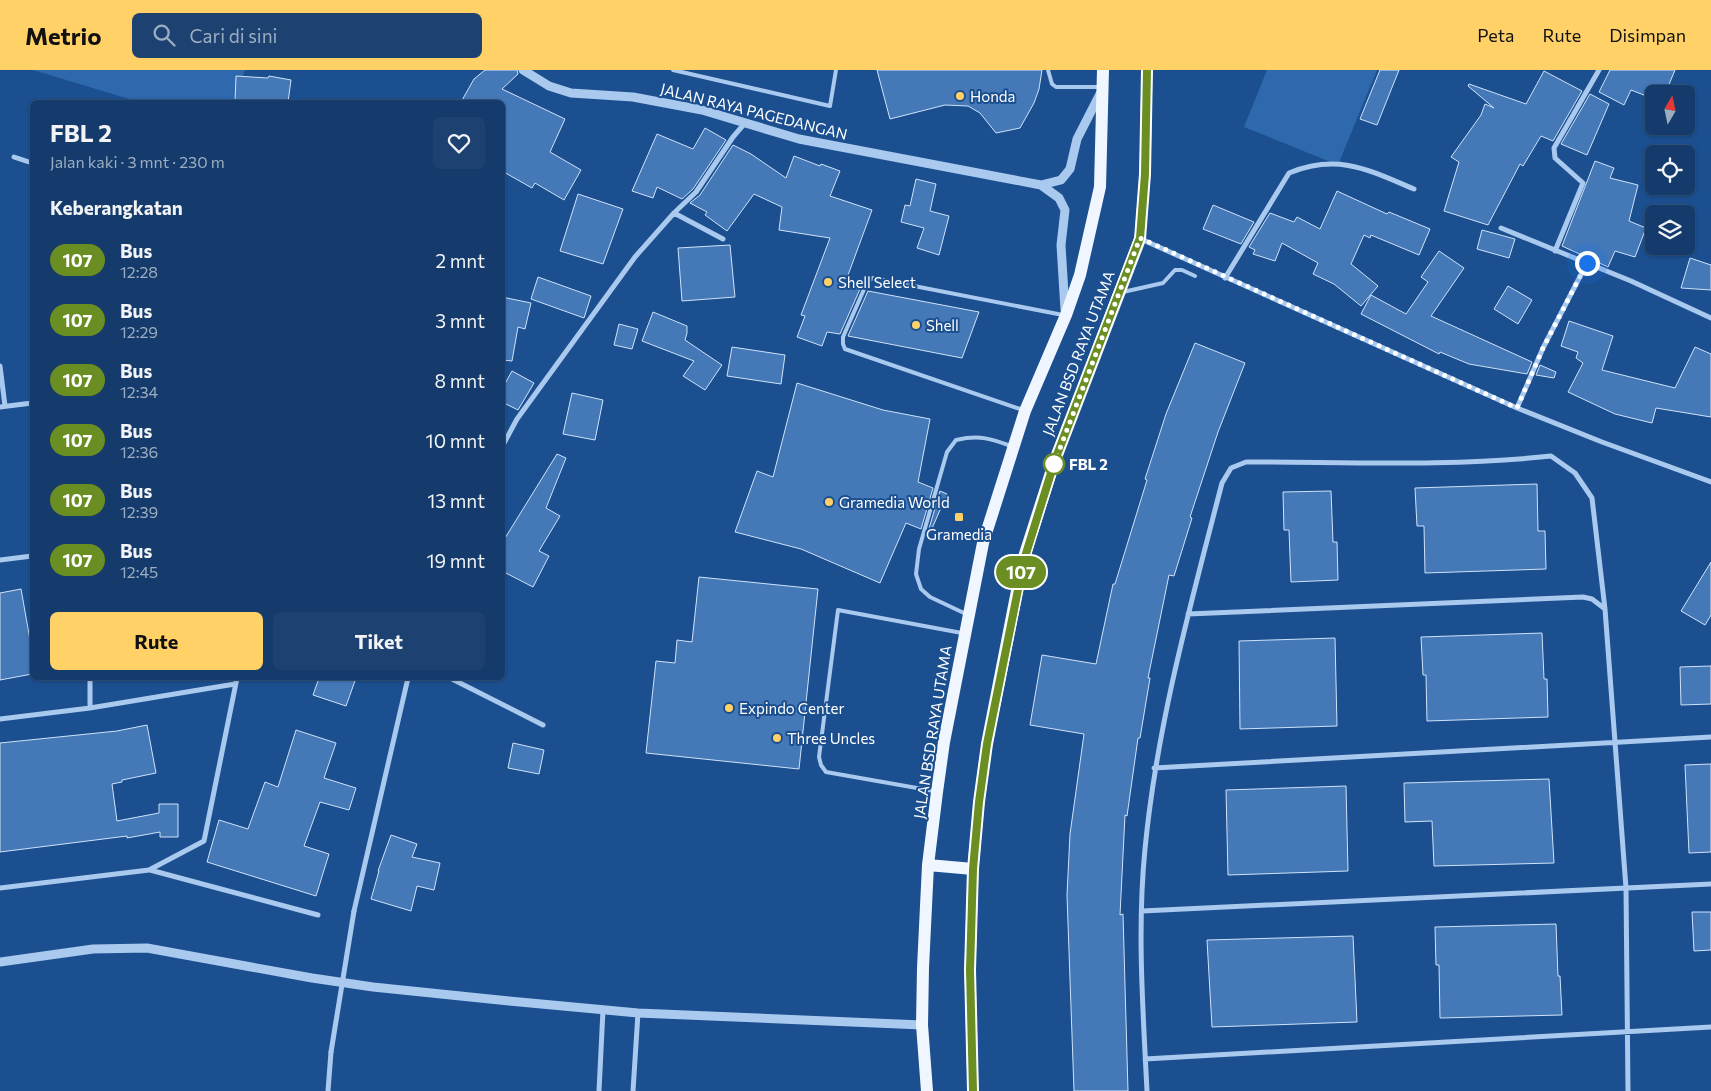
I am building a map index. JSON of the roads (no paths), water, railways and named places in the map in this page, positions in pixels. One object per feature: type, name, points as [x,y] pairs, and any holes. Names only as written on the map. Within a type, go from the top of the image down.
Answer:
[{"type":"main road","name":"JALAN BSD RAYA UTAMA","points":[[927,1091],[922,1025],[923,968],[928,865],[936,792],[968,614],[983,543],[1025,411],[1066,315],[1080,275],[1100,187],[1103,70]]},
{"type":"main road","name":"JALAN BSD RAYA UTAMA","points":[[973,1091],[970,970],[973,869],[987,744],[1024,560],[1055,460],[1140,238],[1145,174],[1147,70]]},
{"type":"main road","points":[[928,865],[973,869]]},
{"type":"street","name":"JALAN RAYA PAGEDANGAN","points":[[523,70],[549,86],[571,93],[634,97],[702,110],[799,139],[1041,185]]},
{"type":"street","points":[[1555,250],[1583,183],[1555,158],[1554,148],[1599,70]]},
{"type":"street","points":[[1041,185],[1061,180],[1070,169],[1077,138],[1104,87]]},
{"type":"street","points":[[505,441],[517,419],[629,264],[674,213],[696,192],[733,137],[745,123]]},
{"type":"street","points":[[14,157],[30,162]]},
{"type":"street","points":[[1225,278],[1289,173],[1309,167],[1339,164],[1365,168],[1414,189]]},
{"type":"street","points":[[1041,185],[1059,198],[1065,210],[1060,245],[1066,315]]},
{"type":"street","points":[[674,213],[723,239]]},
{"type":"street","points":[[1501,228],[1631,281],[1711,318]]},
{"type":"street","points":[[1140,238],[1225,278],[1517,408],[1711,482]]},
{"type":"street","points":[[1517,408],[1543,348],[1587,263]]},
{"type":"street","points":[[0,366],[3,407],[30,403]]},
{"type":"street","points":[[1147,1091],[1140,950],[1144,850],[1154,768],[1188,614],[1222,483],[1231,468],[1246,462],[1449,462],[1516,460],[1551,456],[1575,473],[1592,498],[1604,609],[1626,888],[1628,1091]]},
{"type":"street","points":[[0,560],[30,556]]},
{"type":"street","points":[[1188,614],[1583,597],[1592,599],[1604,609]]},
{"type":"street","points":[[90,680],[90,708]]},
{"type":"street","points":[[0,888],[149,870],[204,841],[236,680]]},
{"type":"street","points":[[328,1091],[332,1052],[354,911],[408,680]]},
{"type":"street","points":[[454,680],[543,725]]},
{"type":"street","points":[[0,719],[90,708],[235,684]]},
{"type":"street","points":[[1154,768],[1711,737]]},
{"type":"street","points":[[149,870],[318,915]]},
{"type":"street","points":[[1142,911],[1711,884]]},
{"type":"street","points":[[0,962],[94,949],[147,948],[312,978],[373,987],[603,1010],[922,1025]]},
{"type":"street","points":[[599,1091],[603,1010]]},
{"type":"street","points":[[633,1091],[638,1013]]},
{"type":"street","points":[[1145,1059],[1711,1027]]},
{"type":"lane","points":[[673,70],[830,106],[836,71],[830,70]]},
{"type":"lane","points":[[1048,70],[1052,84],[1056,88],[1104,87]]},
{"type":"lane","points":[[1119,292],[1163,283],[1175,270],[1182,270],[1195,276]]},
{"type":"lane","points":[[1025,411],[845,349],[843,344],[844,337],[865,287],[868,281],[873,278],[1066,315]]},
{"type":"lane","points":[[968,614],[930,597],[921,589],[916,574],[919,549],[947,452],[956,440],[972,436],[994,440],[1013,447]]},
{"type":"lane","points":[[936,792],[826,772],[821,766],[819,757],[838,610],[965,633]]},
{"type":"place","name":"Honda","points":[[960,96]]},
{"type":"place","name":"Shell Select","points":[[828,282]]},
{"type":"place","name":"Shell","points":[[916,325]]},
{"type":"place","name":"FBL 2","points":[[1054,464]]},
{"type":"place","name":"Gramedia World","points":[[829,502]]},
{"type":"place","name":"Gramedia","points":[[959,517]]},
{"type":"place","name":"Expindo Center","points":[[729,708]]},
{"type":"place","name":"Three Uncles","points":[[777,738]]}]
